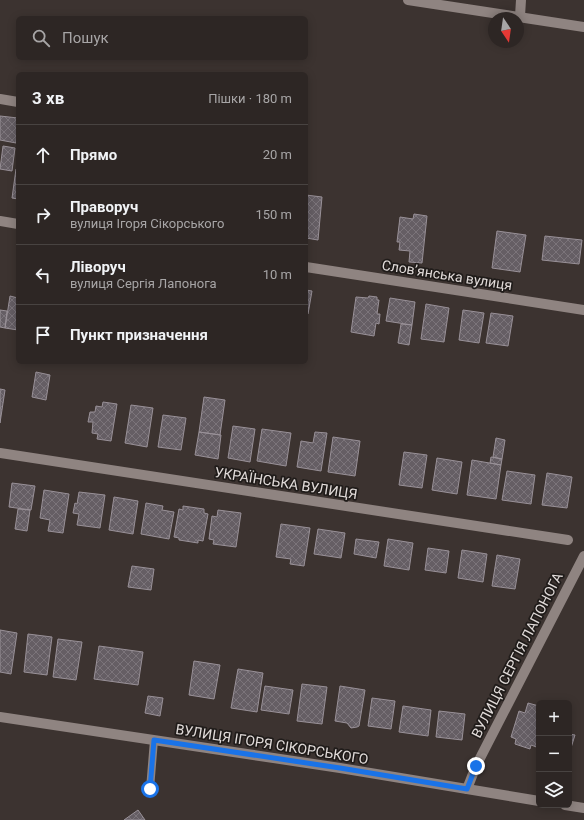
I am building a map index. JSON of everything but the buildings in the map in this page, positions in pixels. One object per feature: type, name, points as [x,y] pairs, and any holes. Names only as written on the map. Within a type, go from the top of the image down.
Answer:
[{"type":"street","points":[[408,0],[492,12]]},
{"type":"street","points":[[520,12],[521,0]]},
{"type":"street","points":[[524,17],[584,27]]},
{"type":"street","points":[[0,99],[16,102]]},
{"type":"street","points":[[0,221],[16,224]]},
{"type":"street","name":"Словʼянська вулиця","points":[[308,267],[584,310]]},
{"type":"street","name":"УКРАЇНСЬКА ВУЛИЦЯ","points":[[0,453],[568,540]]},
{"type":"street","name":"ВУЛИЦЯ СЕРГІЯ ЛАПОНОГА","points":[[467,789],[476,766],[584,556]]},
{"type":"street","name":"ВУЛИЦЯ ІГОРЯ СІКОРСЬКОГО","points":[[0,717],[332,767],[536,800]]},
{"type":"street","points":[[572,806],[584,808]]},
{"type":"lane","points":[[150,789],[154,740]]},
{"type":"route","points":[[150,789],[154,740],[467,789],[476,766]]}]
